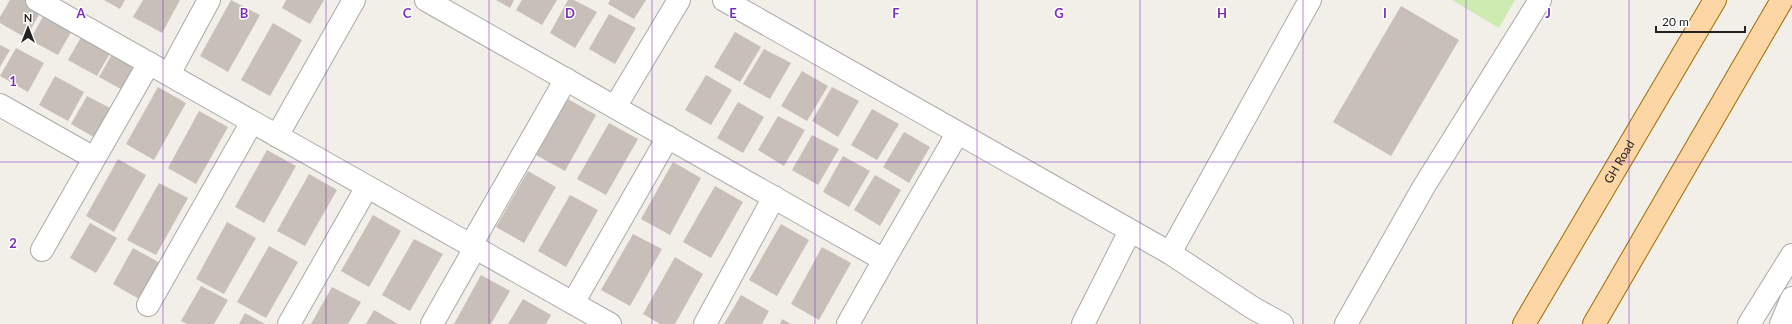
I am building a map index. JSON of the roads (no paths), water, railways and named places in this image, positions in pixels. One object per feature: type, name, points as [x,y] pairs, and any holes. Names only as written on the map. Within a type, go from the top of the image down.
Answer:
[{"type":"main road","name":"GH Road","points":[[1524,324],[1716,0]]},
{"type":"main road","points":[[1594,324],[1782,0]]},
{"type":"street","points":[[169,74],[209,0]]},
{"type":"street","points":[[277,136],[354,0]]},
{"type":"street","points":[[426,0],[884,260]]},
{"type":"street","points":[[615,107],[679,0]]},
{"type":"street","points":[[724,0],[957,134],[1170,253],[1249,316],[1282,324]]},
{"type":"street","points":[[1170,253],[1310,0]]},
{"type":"street","points":[[1346,324],[1423,188],[1540,0]]},
{"type":"street","points":[[49,3],[149,63],[473,247],[583,314],[610,324]]},
{"type":"street","points":[[42,250],[149,63]]},
{"type":"street","points":[[432,324],[566,79]]},
{"type":"street","points":[[0,105],[94,158]]},
{"type":"street","points":[[148,305],[252,122]]},
{"type":"street","points":[[848,324],[957,134]]},
{"type":"street","points":[[583,314],[668,137]]},
{"type":"street","points":[[289,324],[368,187]]},
{"type":"street","points":[[705,324],[774,197]]},
{"type":"street","points":[[1083,324],[1130,231]]},
{"type":"street","points":[[1749,324],[1792,255]]},
{"type":"street","points":[[1781,324],[1792,298]]}]
